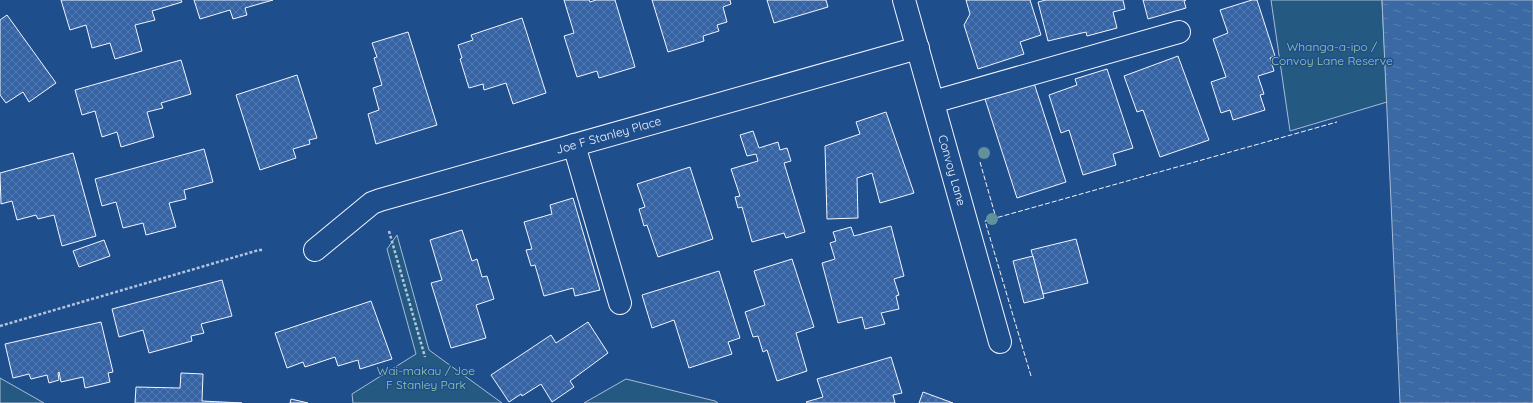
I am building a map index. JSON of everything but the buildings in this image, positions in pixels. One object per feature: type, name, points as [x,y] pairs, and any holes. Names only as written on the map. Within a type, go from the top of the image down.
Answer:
[{"type":"street","name":"Convoy Lane","points":[[904,0],[1000,342]]},
{"type":"street","points":[[933,102],[1179,32]]},
{"type":"street","name":"Joe F Stanley Place","points":[[314,250],[372,203],[918,48]]},
{"type":"street","points":[[574,145],[620,303]]},
{"type":"path","points":[[388,231],[426,357]]},
{"type":"path","points":[[0,326],[251,252],[264,250]]},
{"type":"green space","name":"Whanga-a-ipo / Convoy Lane Reserve","points":[[1271,0],[1382,0],[1387,102],[1290,131]]},
{"type":"green space","name":"Wai-makau / Joe F Stanley Park","points":[[397,235],[429,350],[502,403],[353,403],[352,394],[416,354],[387,249]]},
{"type":"green space","points":[[0,378],[44,403],[0,403]]},
{"type":"green space","points":[[626,379],[715,401],[718,403],[584,403]]},
{"type":"water","points":[[1382,0],[1533,0],[1533,403],[1400,403]]},
{"type":"fence","points":[[1031,376],[985,221],[1337,122]]},
{"type":"fence","points":[[980,162],[996,218]]}]
